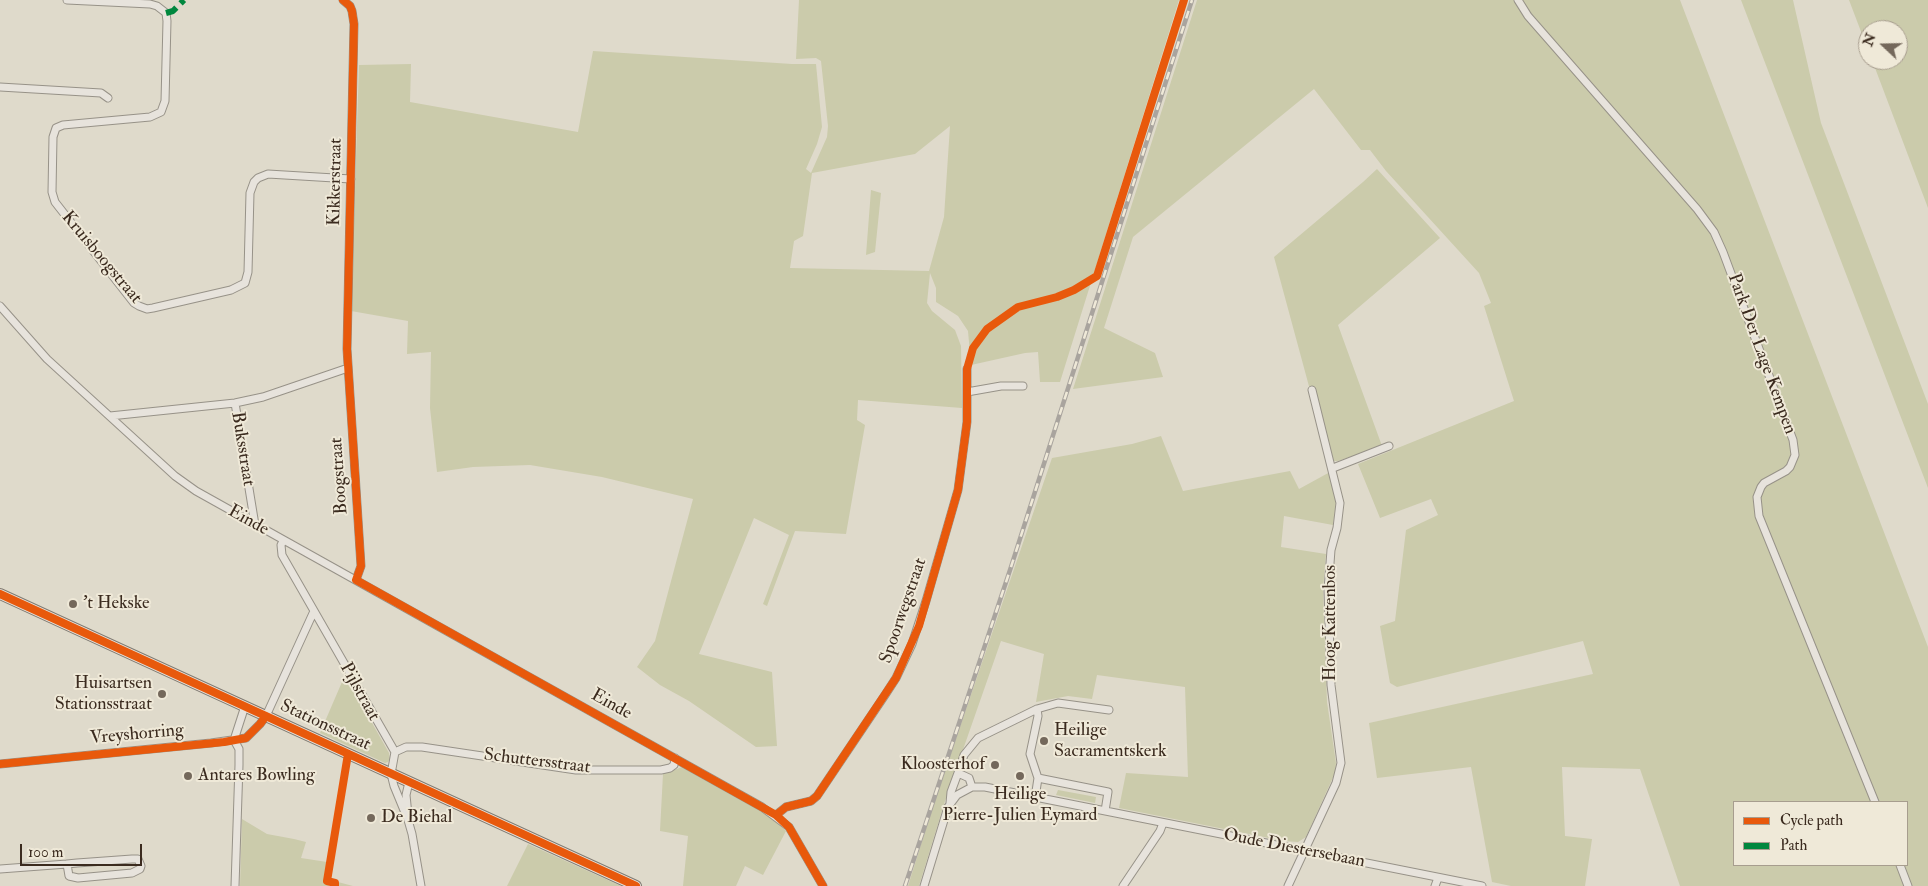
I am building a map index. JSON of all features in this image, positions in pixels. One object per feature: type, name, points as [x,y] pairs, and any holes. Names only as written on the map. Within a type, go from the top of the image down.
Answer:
[{"type":"main road","name":"Stationsstraat","points":[[0,594],[636,886]]},
{"type":"street","name":"Kruisboogstraat","points":[[67,0],[150,4],[162,9],[166,13],[165,101],[161,112],[150,117],[56,128],[54,137],[52,192],[54,202],[134,303],[143,308],[153,308],[231,290],[245,283],[248,272],[250,193],[254,182],[258,178],[268,174],[351,179]]},
{"type":"street","name":"Kikkerstraat","points":[[343,0],[350,6],[354,24],[348,368]]},
{"type":"street","name":"Park Der Lage Kempen","points":[[1518,0],[1528,16],[1697,209],[1714,232],[1794,440],[1795,455],[1790,466],[1786,471],[1764,483],[1761,487],[1757,497],[1759,516],[1875,801]]},
{"type":"street","points":[[0,87],[101,93],[108,98]]},
{"type":"street","name":"Einde","points":[[0,306],[47,359],[175,476],[196,491],[776,816],[789,827],[823,886]]},
{"type":"street","points":[[110,416],[235,403],[263,397],[348,368]]},
{"type":"street","name":"Boogstraat","points":[[348,368],[361,566],[356,580]]},
{"type":"street","name":"Spoorwegstraat","points":[[776,816],[786,807],[811,801],[817,796],[889,690],[912,644],[958,490],[967,422],[967,369]]},
{"type":"street","points":[[967,392],[1001,386],[1023,386]]},
{"type":"street","name":"Hoog Kattenbos","points":[[1288,886],[1341,769],[1332,702],[1328,577],[1331,550],[1338,528],[1340,503],[1333,468],[1312,390]]},
{"type":"street","name":"Buksstraat","points":[[235,403],[255,525]]},
{"type":"street","points":[[1333,468],[1389,446]]},
{"type":"street","name":"Pijlstraat","points":[[283,540],[281,545],[282,555],[395,752]]},
{"type":"street","points":[[266,716],[314,612]]},
{"type":"street","points":[[924,886],[950,803],[951,792],[964,756],[978,738],[1036,708],[1058,703],[1109,710]]},
{"type":"street","points":[[235,886],[239,750],[234,740],[245,706]]},
{"type":"street","points":[[1035,798],[1038,778],[1030,754],[1038,716],[1036,708]]},
{"type":"street","name":"Vreyshorring","points":[[0,764],[246,738],[266,716]]},
{"type":"street","name":"Schuttersstraat","points":[[395,752],[406,747],[422,747],[576,770],[660,770],[674,765],[675,758]]},
{"type":"street","points":[[395,752],[391,774],[408,820]]},
{"type":"street","points":[[950,803],[957,795],[972,787],[969,778],[958,773]]},
{"type":"street","points":[[1038,778],[1108,792],[1105,811]]},
{"type":"street","points":[[409,782],[406,795],[408,820],[421,886]]},
{"type":"street","name":"Oude Diestersebaan","points":[[972,787],[1105,811],[1482,886]]},
{"type":"street","points":[[1123,886],[1160,831],[1163,823]]},
{"type":"street","points":[[0,870],[67,864],[132,859],[138,859],[141,866],[140,869],[132,873],[78,878],[69,876],[67,864]]},
{"type":"street","points":[[1900,866],[1908,886]]},
{"type":"street","points":[[1435,886],[1438,878]]},
{"type":"green space","points":[[799,0],[1179,0],[1060,382],[1040,382],[1038,352],[971,365],[968,331],[958,316],[936,302],[936,288],[930,273],[927,303],[932,311],[955,330],[961,346],[962,408],[858,400],[857,420],[865,425],[846,534],[795,531],[767,606],[763,604],[789,535],[754,518],[699,654],[772,672],[777,746],[756,747],[689,701],[660,685],[637,667],[655,641],[693,499],[602,477],[530,465],[473,467],[437,472],[430,408],[431,352],[407,354],[408,321],[351,311],[359,65],[411,64],[410,102],[578,132],[593,51],[816,64],[822,127],[806,169],[811,173],[827,137],[828,126],[821,61],[816,58],[796,59]],"holes":[[[950,126],[944,217],[929,271],[790,268],[794,241],[803,236],[812,173],[915,154]]]},
{"type":"green space","points":[[1197,0],[1680,0],[1928,647],[1928,886],[1680,886],[1640,769],[1562,767],[1565,836],[1592,839],[1585,886],[1511,886],[1492,882],[1471,767],[1377,778],[1369,723],[1593,674],[1583,641],[1397,687],[1390,683],[1380,626],[1395,621],[1406,530],[1438,515],[1431,499],[1380,518],[1358,464],[1514,401],[1484,306],[1491,303],[1479,273],[1386,171],[1370,150],[1361,150],[1314,89],[1133,237],[1104,328],[1155,353],[1163,377],[1073,389]]},
{"type":"green space","points":[[1741,0],[1793,0],[1821,123],[1928,404],[1928,488]]},
{"type":"green space","points":[[1849,0],[1928,0],[1928,208],[1876,70],[1908,70],[1908,20],[1858,20],[1858,24]]},
{"type":"green space","points":[[1377,169],[1440,238],[1338,325],[1382,446],[1333,461],[1310,390],[1274,257]]},
{"type":"green space","points":[[871,190],[881,193],[875,252],[866,255]]},
{"type":"green space","points":[[1161,436],[1183,491],[1290,471],[1299,489],[1330,472],[1336,502],[1333,525],[1284,516],[1281,547],[1326,554],[1323,589],[1327,702],[1336,763],[1335,773],[1306,837],[1298,842],[1284,841],[1119,808],[1126,773],[1188,777],[1185,687],[1097,675],[1092,699],[1068,696],[1036,702],[1044,654],[1001,641],[945,801],[919,886],[908,886],[934,803],[1052,458],[1132,444]]},
{"type":"green space","points":[[345,675],[389,753],[390,759],[388,762],[385,763],[320,733]]},
{"type":"green space","points":[[682,767],[771,817],[786,831],[763,875],[745,866],[736,886],[683,886],[688,836],[660,831],[663,774]]},
{"type":"green space","points":[[1058,790],[1096,797],[1095,803],[1056,795]]},
{"type":"green space","points":[[242,819],[267,834],[306,842],[301,858],[327,862],[324,884],[338,882],[353,886],[240,886]]},
{"type":"green space","points":[[528,844],[621,886],[507,886]]},
{"type":"railway","points":[[905,886],[1011,567],[1192,0]]},
{"type":"marked path","points":[[166,13],[173,11],[184,0]]},
{"type":"cycle path","points":[[343,0],[350,6],[354,24],[347,349],[361,566],[356,580],[776,815],[789,827],[823,886]]},
{"type":"cycle path","points":[[776,815],[786,807],[811,801],[817,796],[896,678],[919,626],[958,490],[967,422],[967,369],[973,348],[987,329],[1018,307],[1057,297],[1074,290],[1097,276],[1184,0]]},
{"type":"cycle path","points":[[0,594],[636,886]]},
{"type":"cycle path","points":[[0,764],[224,742],[246,738],[266,716]]},
{"type":"cycle path","points":[[335,886],[335,883],[327,881],[348,754]]},
{"type":"place","name":"'t Hekske","points":[[73,604]]},
{"type":"place","name":"Huisartsen Stationsstraat","points":[[162,694]]},
{"type":"place","name":"Heilige Sacramentskerk","points":[[1044,741]]},
{"type":"place","name":"Kloosterhof","points":[[995,765]]},
{"type":"place","name":"Antares Bowling","points":[[188,776]]},
{"type":"place","name":"Heilige Pierre-Julien Eymard","points":[[1020,776]]},
{"type":"place","name":"De Biehal","points":[[371,818]]}]
